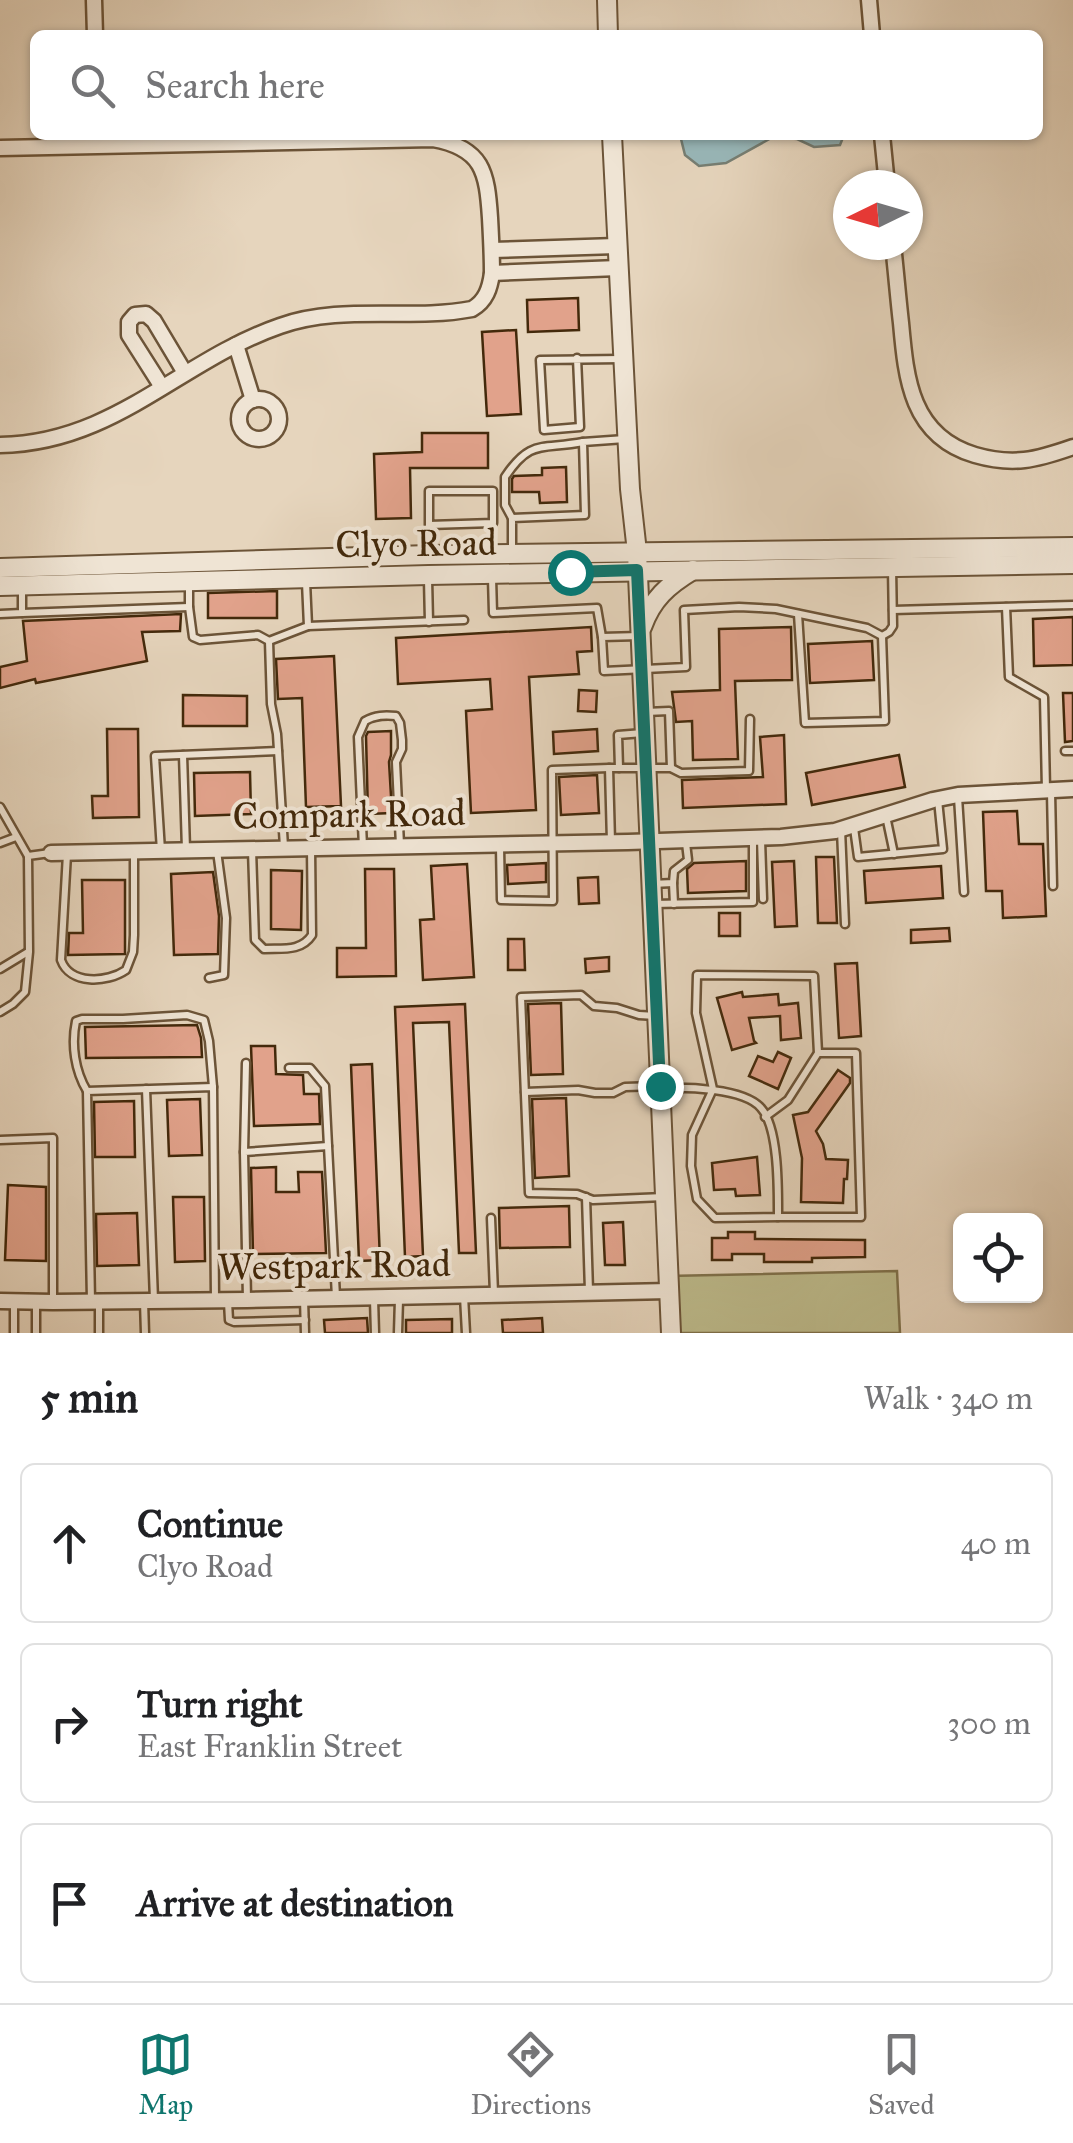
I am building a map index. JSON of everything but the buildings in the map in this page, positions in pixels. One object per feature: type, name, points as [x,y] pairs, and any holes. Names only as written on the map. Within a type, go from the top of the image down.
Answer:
[{"type":"street","points":[[94,0],[95,30]]},
{"type":"street","points":[[607,0],[608,30]]},
{"type":"street","points":[[868,0],[871,30]]},
{"type":"street","points":[[0,148],[97,140]]},
{"type":"street","points":[[0,445],[38,442],[106,421],[236,344],[284,324],[316,317],[472,309],[486,295],[492,273],[486,176],[471,154],[442,140]]},
{"type":"street","points":[[612,140],[637,561],[671,1333]]},
{"type":"street","points":[[882,140],[886,170]]},
{"type":"street","points":[[492,250],[616,246]]},
{"type":"street","points":[[895,260],[908,381],[928,426],[966,452],[993,460],[1040,459],[1073,447]]},
{"type":"street","points":[[492,273],[618,268]]},
{"type":"street","points":[[162,387],[129,334],[129,322],[135,315],[146,314],[154,321],[185,372]]},
{"type":"street","points":[[236,344],[253,400]]},
{"type":"street","name":"Clyo Road","points":[[0,568],[22,576],[188,581],[491,574],[637,561],[1073,546]]},
{"type":"street","name":"Clyo Road","points":[[0,586],[22,576],[189,560],[512,553],[637,561],[694,570],[1073,564]]},
{"type":"street","points":[[640,634],[647,612],[658,596],[694,570]]},
{"type":"street","name":"Compark Road","points":[[59,853],[649,842],[809,835],[848,828],[958,795],[1073,789]]},
{"type":"street","name":"Westpark Road","points":[[7,1301],[669,1290]]},
{"type":"lane","points":[[577,358],[580,427],[544,430],[540,360],[577,358],[623,360]]},
{"type":"lane","points":[[512,553],[512,518],[505,505],[505,477],[530,448],[628,439]]},
{"type":"lane","points":[[512,518],[586,514],[583,442]]},
{"type":"lane","points":[[429,555],[429,491],[492,491],[493,524],[430,525]]},
{"type":"lane","points":[[189,560],[193,638],[258,636],[269,642]]},
{"type":"lane","points":[[882,636],[893,626],[892,567]]},
{"type":"lane","points":[[428,574],[429,622]]},
{"type":"lane","points":[[491,574],[493,613],[597,608],[604,671],[686,668],[684,610],[776,609],[867,628],[882,636]]},
{"type":"lane","points":[[22,576],[22,614]]},
{"type":"lane","points":[[306,578],[308,626]]},
{"type":"lane","points":[[0,614],[189,606]]},
{"type":"lane","points":[[893,610],[1073,606]]},
{"type":"lane","points":[[1006,608],[1009,677],[1044,697],[1053,886]]},
{"type":"lane","points":[[798,614],[805,722],[885,721],[882,636]]},
{"type":"lane","points":[[269,642],[308,626],[464,620]]},
{"type":"lane","points":[[602,637],[640,634]]},
{"type":"lane","points":[[269,642],[284,848]]},
{"type":"lane","points":[[643,712],[668,712],[671,768]]},
{"type":"lane","points":[[364,846],[358,737],[365,721],[389,715],[400,722],[402,749],[396,762],[400,846]]},
{"type":"lane","points":[[500,844],[501,900],[553,900],[552,770],[671,768],[681,773],[749,772],[750,719]]},
{"type":"lane","points":[[619,768],[618,735],[644,733]]},
{"type":"lane","points":[[161,851],[155,756],[278,751]]},
{"type":"lane","points":[[183,754],[186,850]]},
{"type":"lane","points":[[609,768],[610,842]]},
{"type":"lane","points":[[958,795],[964,892]]},
{"type":"lane","points":[[848,828],[858,857],[942,849],[938,799]]},
{"type":"lane","points":[[0,807],[28,856],[29,952],[25,992],[0,1012]]},
{"type":"lane","points":[[886,816],[894,854]]},
{"type":"lane","points":[[844,924],[848,828]]},
{"type":"lane","points":[[0,844],[16,837]]},
{"type":"lane","points":[[757,838],[763,899]]},
{"type":"lane","points":[[652,904],[753,902],[757,838]]},
{"type":"lane","points":[[674,904],[674,871],[688,860],[686,840]]},
{"type":"lane","points":[[252,849],[255,940],[264,949],[296,948],[312,935],[311,848]]},
{"type":"lane","points":[[209,978],[224,975],[226,918],[217,849]]},
{"type":"lane","points":[[28,856],[59,853],[62,967],[72,974],[98,980],[126,970],[133,952],[134,851]]},
{"type":"lane","points":[[651,884],[673,883]]},
{"type":"lane","points":[[0,969],[29,952]]},
{"type":"lane","points":[[765,1116],[788,1100],[818,1054],[814,976],[697,975],[696,1013],[713,1089],[692,1135],[691,1166],[697,1199],[716,1218],[861,1217],[856,1052],[818,1054]]},
{"type":"lane","points":[[657,1016],[594,1006],[581,995],[520,997],[529,1193],[577,1194],[593,1200],[665,1197]]},
{"type":"lane","points":[[99,1333],[94,1302],[87,1091],[78,1076],[74,1028],[76,1021],[82,1019],[188,1015],[204,1020],[213,1086],[222,1300],[229,1320],[234,1322],[304,1320]]},
{"type":"lane","points":[[246,1062],[247,1300]]},
{"type":"lane","points":[[289,1068],[310,1068],[325,1086],[336,1297]]},
{"type":"lane","points":[[87,1091],[213,1086]]},
{"type":"lane","points":[[524,1092],[613,1093],[625,1087],[687,1087],[742,1097],[761,1107],[773,1134],[778,1217]]},
{"type":"lane","points":[[144,1333],[149,1301],[146,1089]]},
{"type":"lane","points":[[0,1140],[54,1138],[53,1302]]},
{"type":"lane","points":[[244,1152],[328,1146]]},
{"type":"lane","points":[[586,1196],[588,1292]]},
{"type":"lane","points":[[491,1218],[494,1294]]},
{"type":"lane","points":[[246,1269],[334,1266]]},
{"type":"lane","points":[[464,1294],[466,1333]]},
{"type":"lane","points":[[374,1296],[374,1333]]},
{"type":"lane","points":[[398,1333],[400,1296]]},
{"type":"lane","points":[[304,1298],[305,1333]]},
{"type":"lane","points":[[7,1301],[14,1333]]},
{"type":"lane","points":[[36,1302],[36,1333]]},
{"type":"shaded area","points":[[897,1271],[900,1333],[671,1333],[668,1276]]},
{"type":"water","points":[[681,140],[768,140],[726,163],[699,166],[685,155]]},
{"type":"water","points":[[799,140],[842,140],[840,145],[814,147]]},
{"type":"route","points":[[570,572],[637,570],[660,1086]]}]
